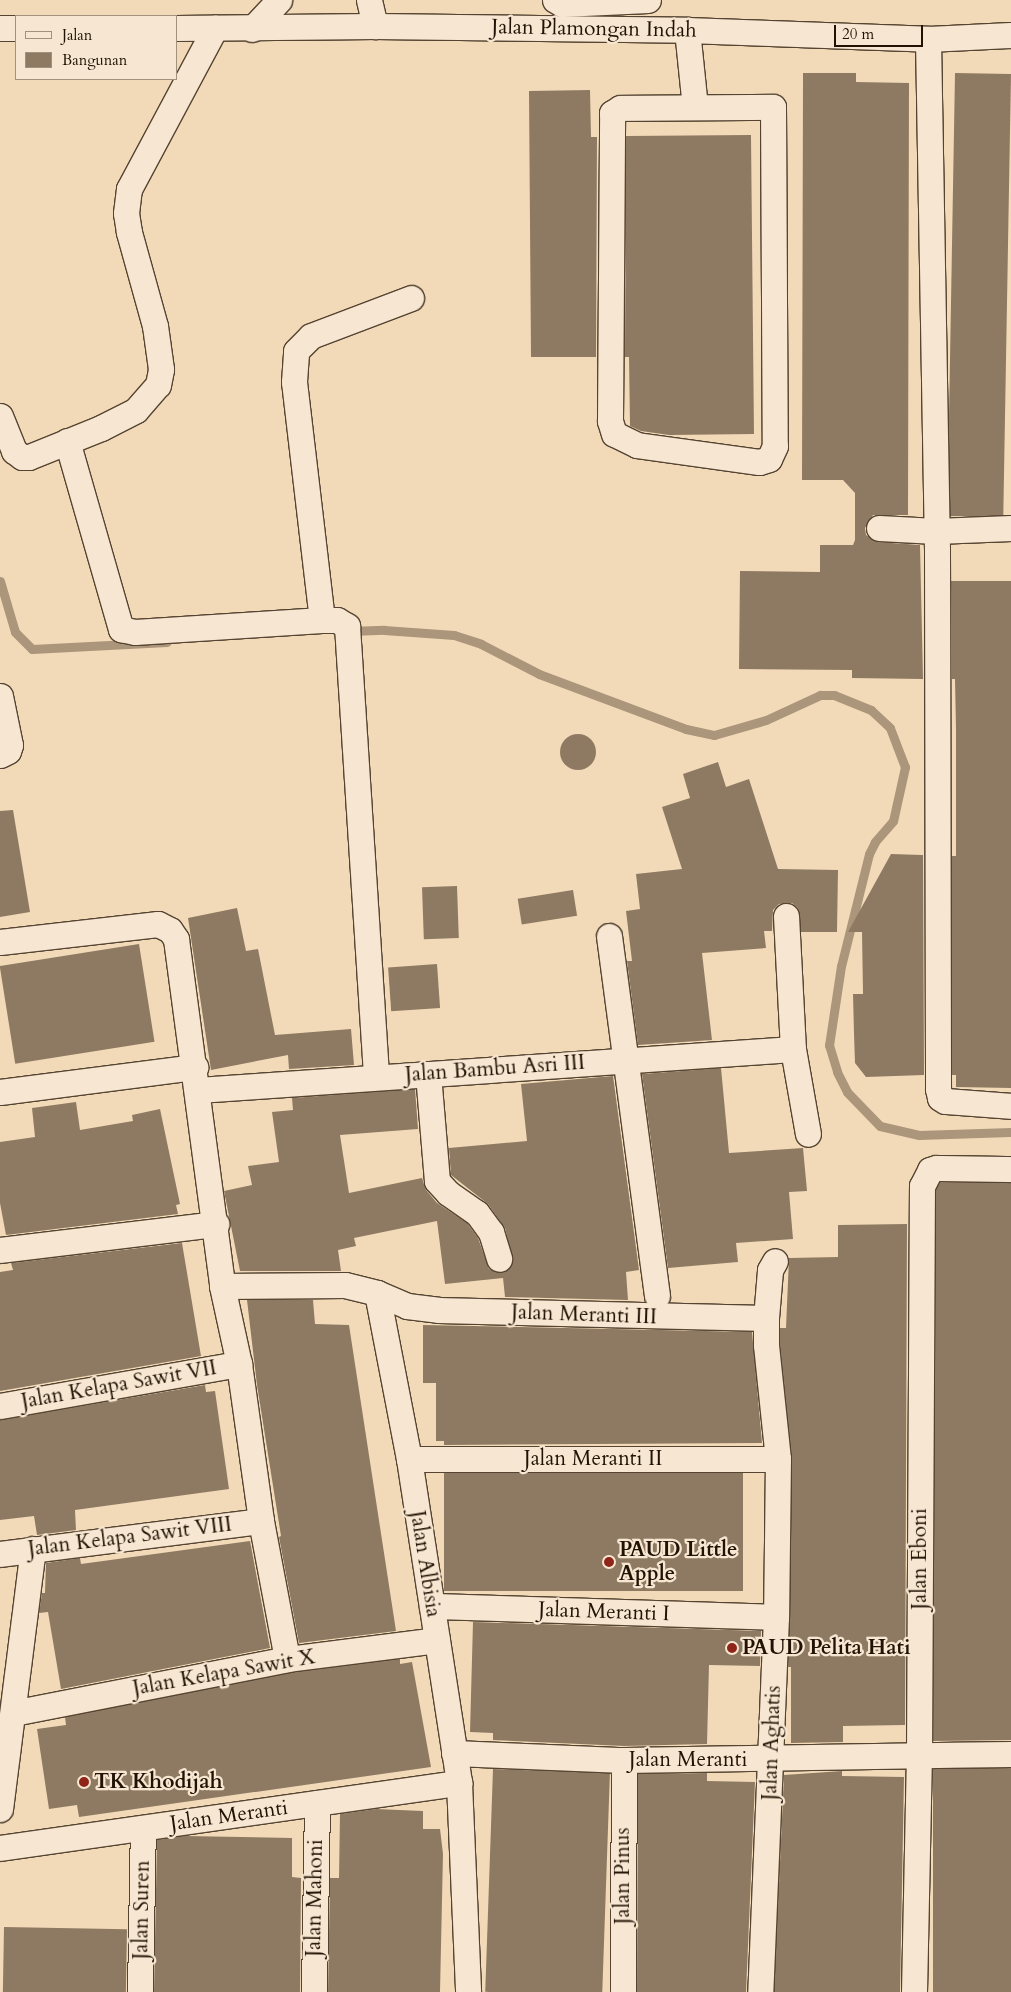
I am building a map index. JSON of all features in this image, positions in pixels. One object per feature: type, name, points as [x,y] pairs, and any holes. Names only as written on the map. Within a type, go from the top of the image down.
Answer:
[{"type":"street","points":[[252,29],[279,0]]},
{"type":"street","points":[[369,0],[375,26]]},
{"type":"street","points":[[555,0],[562,4],[648,0]]},
{"type":"street","name":"Jalan Plamongan Indah","points":[[178,28],[252,29],[375,26],[687,30],[928,39],[1011,35]]},
{"type":"street","points":[[0,28],[15,28]]},
{"type":"street","points":[[0,416],[14,451],[22,457],[67,441],[136,410],[158,385],[161,369],[155,326],[126,213],[129,189],[216,28]]},
{"type":"street","points":[[687,30],[695,108]]},
{"type":"street","points":[[928,39],[936,531],[938,1094],[945,1102],[1011,1106]]},
{"type":"street","points":[[768,106],[774,113],[775,446],[769,458],[759,462],[637,445],[614,434],[610,421],[612,113],[620,108],[695,108],[768,106]]},
{"type":"street","points":[[322,620],[294,382],[296,351],[311,336],[411,298]]},
{"type":"street","points":[[67,441],[121,628],[135,632],[322,620],[337,620],[347,626],[376,1077]]},
{"type":"street","points":[[879,528],[936,531],[1011,528]]},
{"type":"street","points":[[0,696],[10,744],[8,751],[1,755]]},
{"type":"street","points":[[786,916],[793,1049],[808,1134]]},
{"type":"street","points":[[0,942],[158,924],[170,930],[176,939],[197,1078],[222,1286],[239,1364],[261,1521],[287,1659]]},
{"type":"street","points":[[609,936],[657,1296]]},
{"type":"street","name":"Jalan Bambu Asri III","points":[[0,1092],[197,1078],[376,1077],[793,1049]]},
{"type":"street","points":[[428,1074],[437,1181],[448,1194],[477,1213],[491,1232],[499,1259]]},
{"type":"street","name":"Jalan Eboni","points":[[914,1992],[919,1755],[922,1186],[930,1170],[1011,1169]]},
{"type":"street","points":[[0,1250],[216,1224]]},
{"type":"street","points":[[766,1318],[770,1270],[775,1261]]},
{"type":"street","points":[[222,1286],[345,1285],[377,1293]]},
{"type":"street","name":"Jalan Meranti III","points":[[377,1293],[407,1306],[438,1310],[766,1318]]},
{"type":"street","name":"Jalan Albisia","points":[[377,1293],[409,1459],[459,1783],[468,1992]]},
{"type":"street","name":"Jalan Aghatis","points":[[760,1992],[772,1760],[778,1459],[766,1345],[766,1318]]},
{"type":"street","name":"Jalan Kelapa Sawit VII","points":[[0,1406],[239,1364]]},
{"type":"street","name":"Jalan Meranti II","points":[[409,1459],[778,1459]]},
{"type":"street","name":"Jalan Kelapa Sawit VIII","points":[[0,1554],[261,1521]]},
{"type":"street","points":[[0,1809],[34,1549]]},
{"type":"street","name":"Jalan Meranti I","points":[[432,1606],[776,1617]]},
{"type":"street","name":"Jalan Kelapa Sawit X","points":[[13,1712],[287,1659],[436,1640]]},
{"type":"street","name":"Jalan Meranti","points":[[454,1752],[624,1760],[772,1760],[1011,1754]]},
{"type":"street","name":"Jalan Pinus","points":[[623,1992],[624,1760]]},
{"type":"street","name":"Jalan Meranti","points":[[0,1848],[459,1783]]},
{"type":"street","name":"Jalan Mahoni","points":[[314,1992],[316,1803]]},
{"type":"street","name":"Jalan Suren","points":[[140,1992],[143,1828]]},
{"type":"building","points":[[803,73],[856,73],[856,82],[909,83],[908,515],[873,515],[865,528],[866,535],[878,542],[920,545],[923,679],[852,678],[852,670],[739,669],[740,571],[820,572],[820,545],[853,545],[855,540],[855,493],[843,480],[802,480]]},
{"type":"building","points":[[955,73],[1011,74],[1003,517],[947,516]]},
{"type":"building","points":[[590,90],[591,137],[597,137],[596,357],[531,357],[529,91]]},
{"type":"building","points":[[751,135],[754,434],[669,435],[641,431],[630,426],[629,357],[625,357],[626,136]]},
{"type":"building","points":[[951,581],[1011,581],[1011,1088],[956,1087],[956,1075],[952,1075],[952,856],[956,856],[956,730],[955,679],[952,679]]},
{"type":"building","points":[[578,734],[585,735],[591,739],[595,745],[595,759],[591,765],[585,769],[578,770],[571,769],[565,765],[561,759],[560,752],[561,745],[565,739],[571,735]]},
{"type":"building","points":[[718,762],[726,787],[749,779],[778,869],[838,870],[837,932],[801,932],[798,908],[792,903],[779,904],[773,910],[772,931],[764,931],[766,948],[702,953],[712,1040],[638,1045],[627,961],[632,961],[626,911],[640,909],[636,874],[682,869],[662,807],[690,798],[683,774]]},
{"type":"building","points":[[13,810],[30,912],[0,917],[0,811]]},
{"type":"building","points":[[891,854],[923,855],[924,1075],[866,1077],[855,1063],[854,1034],[853,994],[863,994],[862,932],[848,932]]},
{"type":"building","points":[[457,886],[459,938],[424,939],[422,887]]},
{"type":"building","points":[[573,890],[577,916],[522,924],[518,899]]},
{"type":"building","points":[[237,908],[246,951],[258,949],[275,1035],[351,1029],[354,1065],[289,1069],[288,1055],[211,1070],[188,918]]},
{"type":"building","points":[[139,944],[154,1042],[15,1064],[0,966]]},
{"type":"building","points":[[437,964],[440,1008],[391,1011],[388,967]]},
{"type":"building","points":[[721,1068],[729,1153],[803,1148],[807,1191],[789,1192],[793,1239],[736,1243],[738,1262],[668,1268],[642,1074]]},
{"type":"building","points":[[613,1076],[639,1270],[626,1272],[628,1300],[505,1297],[503,1278],[445,1284],[437,1221],[354,1238],[356,1246],[338,1250],[341,1271],[240,1271],[224,1191],[252,1185],[248,1166],[279,1162],[272,1112],[293,1110],[292,1098],[415,1089],[418,1129],[340,1135],[349,1193],[422,1178],[426,1190],[437,1203],[467,1223],[478,1238],[489,1269],[503,1273],[513,1262],[505,1228],[488,1204],[451,1175],[449,1148],[527,1141],[521,1084]]},
{"type":"building","points":[[76,1102],[80,1130],[133,1121],[132,1115],[160,1109],[180,1204],[176,1205],[178,1214],[6,1235],[0,1203],[0,1142],[35,1137],[32,1108]]},
{"type":"building","points":[[940,1182],[1011,1183],[1011,1740],[933,1741],[936,1189]]},
{"type":"building","points":[[907,1224],[905,1725],[843,1726],[843,1742],[791,1743],[791,1667],[788,1667],[792,1459],[780,1344],[780,1328],[786,1328],[789,1258],[838,1257],[838,1225]]},
{"type":"building","points":[[182,1243],[201,1356],[0,1391],[0,1272],[13,1270],[11,1263]]},
{"type":"building","points":[[247,1300],[313,1300],[315,1324],[349,1325],[396,1631],[299,1643],[279,1537],[281,1536],[257,1385]]},
{"type":"building","points":[[423,1325],[752,1332],[762,1443],[444,1445],[444,1441],[436,1441],[436,1383],[423,1383]]},
{"type":"building","points":[[205,1385],[206,1392],[215,1391],[229,1489],[75,1510],[76,1530],[37,1535],[34,1516],[0,1520],[0,1420]]},
{"type":"building","points":[[444,1473],[743,1473],[743,1591],[444,1591]]},
{"type":"building","points":[[250,1541],[270,1648],[61,1689],[48,1612],[39,1613],[42,1593],[45,1593],[46,1563],[80,1558],[81,1564]]},
{"type":"building","points":[[473,1622],[761,1631],[760,1666],[709,1665],[707,1744],[624,1746],[493,1740],[493,1733],[470,1732]]},
{"type":"building","points":[[400,1659],[400,1664],[412,1662],[431,1767],[79,1817],[77,1805],[49,1809],[37,1729],[66,1725],[65,1717],[289,1673]]},
{"type":"building","points":[[933,1768],[1011,1768],[1011,1992],[933,1992]]},
{"type":"building","points":[[493,1769],[610,1773],[602,1992],[485,1992]]},
{"type":"building","points":[[842,1771],[842,1776],[904,1777],[900,1992],[774,1992],[784,1775]]},
{"type":"building","points":[[707,1773],[707,1781],[755,1782],[746,1992],[637,1992],[638,1774]]},
{"type":"building","points":[[376,1809],[423,1811],[423,1829],[440,1829],[443,1854],[440,1992],[328,1992],[330,1878],[339,1878],[340,1814]]},
{"type":"building","points":[[184,1836],[292,1838],[292,1877],[301,1878],[300,1992],[154,1992],[157,1840]]},
{"type":"building","points":[[4,1927],[127,1929],[126,1992],[3,1992]]},
{"type":"waterway","points":[[0,581],[15,632],[32,649],[167,642]]},
{"type":"waterway","points":[[350,631],[384,630],[454,635],[481,644],[539,674],[686,729],[714,735],[766,720],[820,695],[834,695],[871,710],[890,728],[905,767],[893,821],[875,842],[869,854],[841,966],[829,1045],[837,1072],[847,1092],[880,1126],[919,1135],[1011,1132]]},
{"type":"place","name":"PAUD Little Apple","points":[[609,1562]]},
{"type":"place","name":"PAUD Pelita Hati","points":[[732,1648]]},
{"type":"place","name":"TK Khodijah","points":[[84,1782]]}]
